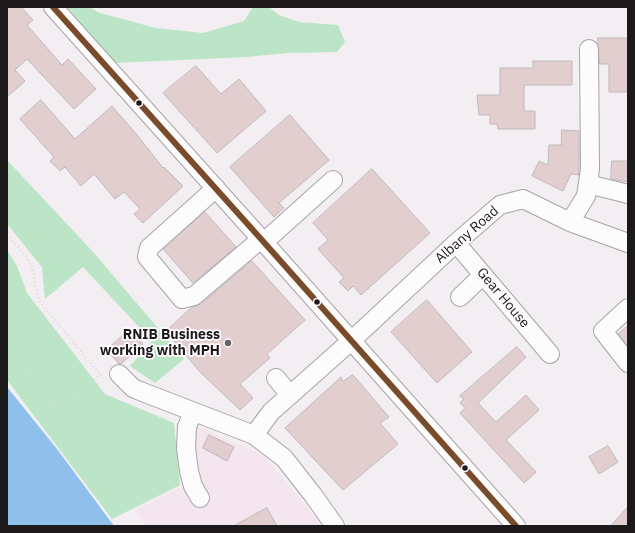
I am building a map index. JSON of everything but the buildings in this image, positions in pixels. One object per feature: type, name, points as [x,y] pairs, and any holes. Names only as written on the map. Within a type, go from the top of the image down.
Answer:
[{"type":"street","points":[[53,7],[516,526]]},
{"type":"street","points":[[570,222],[586,196],[590,169],[589,49]]},
{"type":"street","points":[[216,188],[149,248],[147,257],[182,299],[194,296],[263,241],[332,180]]},
{"type":"street","points":[[588,184],[628,194]]},
{"type":"street","name":"Albany Road","points":[[254,435],[270,412],[351,341],[456,243],[500,205],[523,199],[570,222],[628,243]]},
{"type":"street","name":"Gear House","points":[[456,243],[550,354]]},
{"type":"street","points":[[460,297],[483,275]]},
{"type":"street","points":[[628,308],[603,331],[628,363]]},
{"type":"street","points":[[112,377],[133,388],[254,435],[284,458],[335,526]]},
{"type":"street","points":[[276,378],[290,395]]},
{"type":"street","points":[[193,412],[187,428],[186,448],[193,486],[200,498]]},
{"type":"path","points":[[7,235],[26,256],[33,269],[40,302],[100,374],[112,377]]},
{"type":"path","points":[[7,347],[58,410],[100,374]]},
{"type":"shaded area","points":[[176,423],[202,428],[264,456],[323,526],[146,526],[136,510],[183,486]]},
{"type":"green space","points":[[67,7],[89,7],[100,13],[156,28],[203,33],[244,21],[253,7],[269,7],[279,15],[299,22],[338,25],[345,42],[337,52],[288,53],[246,57],[115,63]]},
{"type":"green space","points":[[7,160],[95,254],[184,359],[155,383],[130,366],[152,341],[83,267],[45,299],[42,267],[7,224]]},
{"type":"green space","points":[[7,250],[17,266],[27,293],[105,394],[174,423],[180,485],[112,519],[7,380]]},
{"type":"water","points":[[7,387],[57,449],[114,526],[7,526]]},
{"type":"transit line","points":[[53,7],[516,526]]},
{"type":"place","name":"RNIB Business working with MPH","points":[[228,343]]}]
